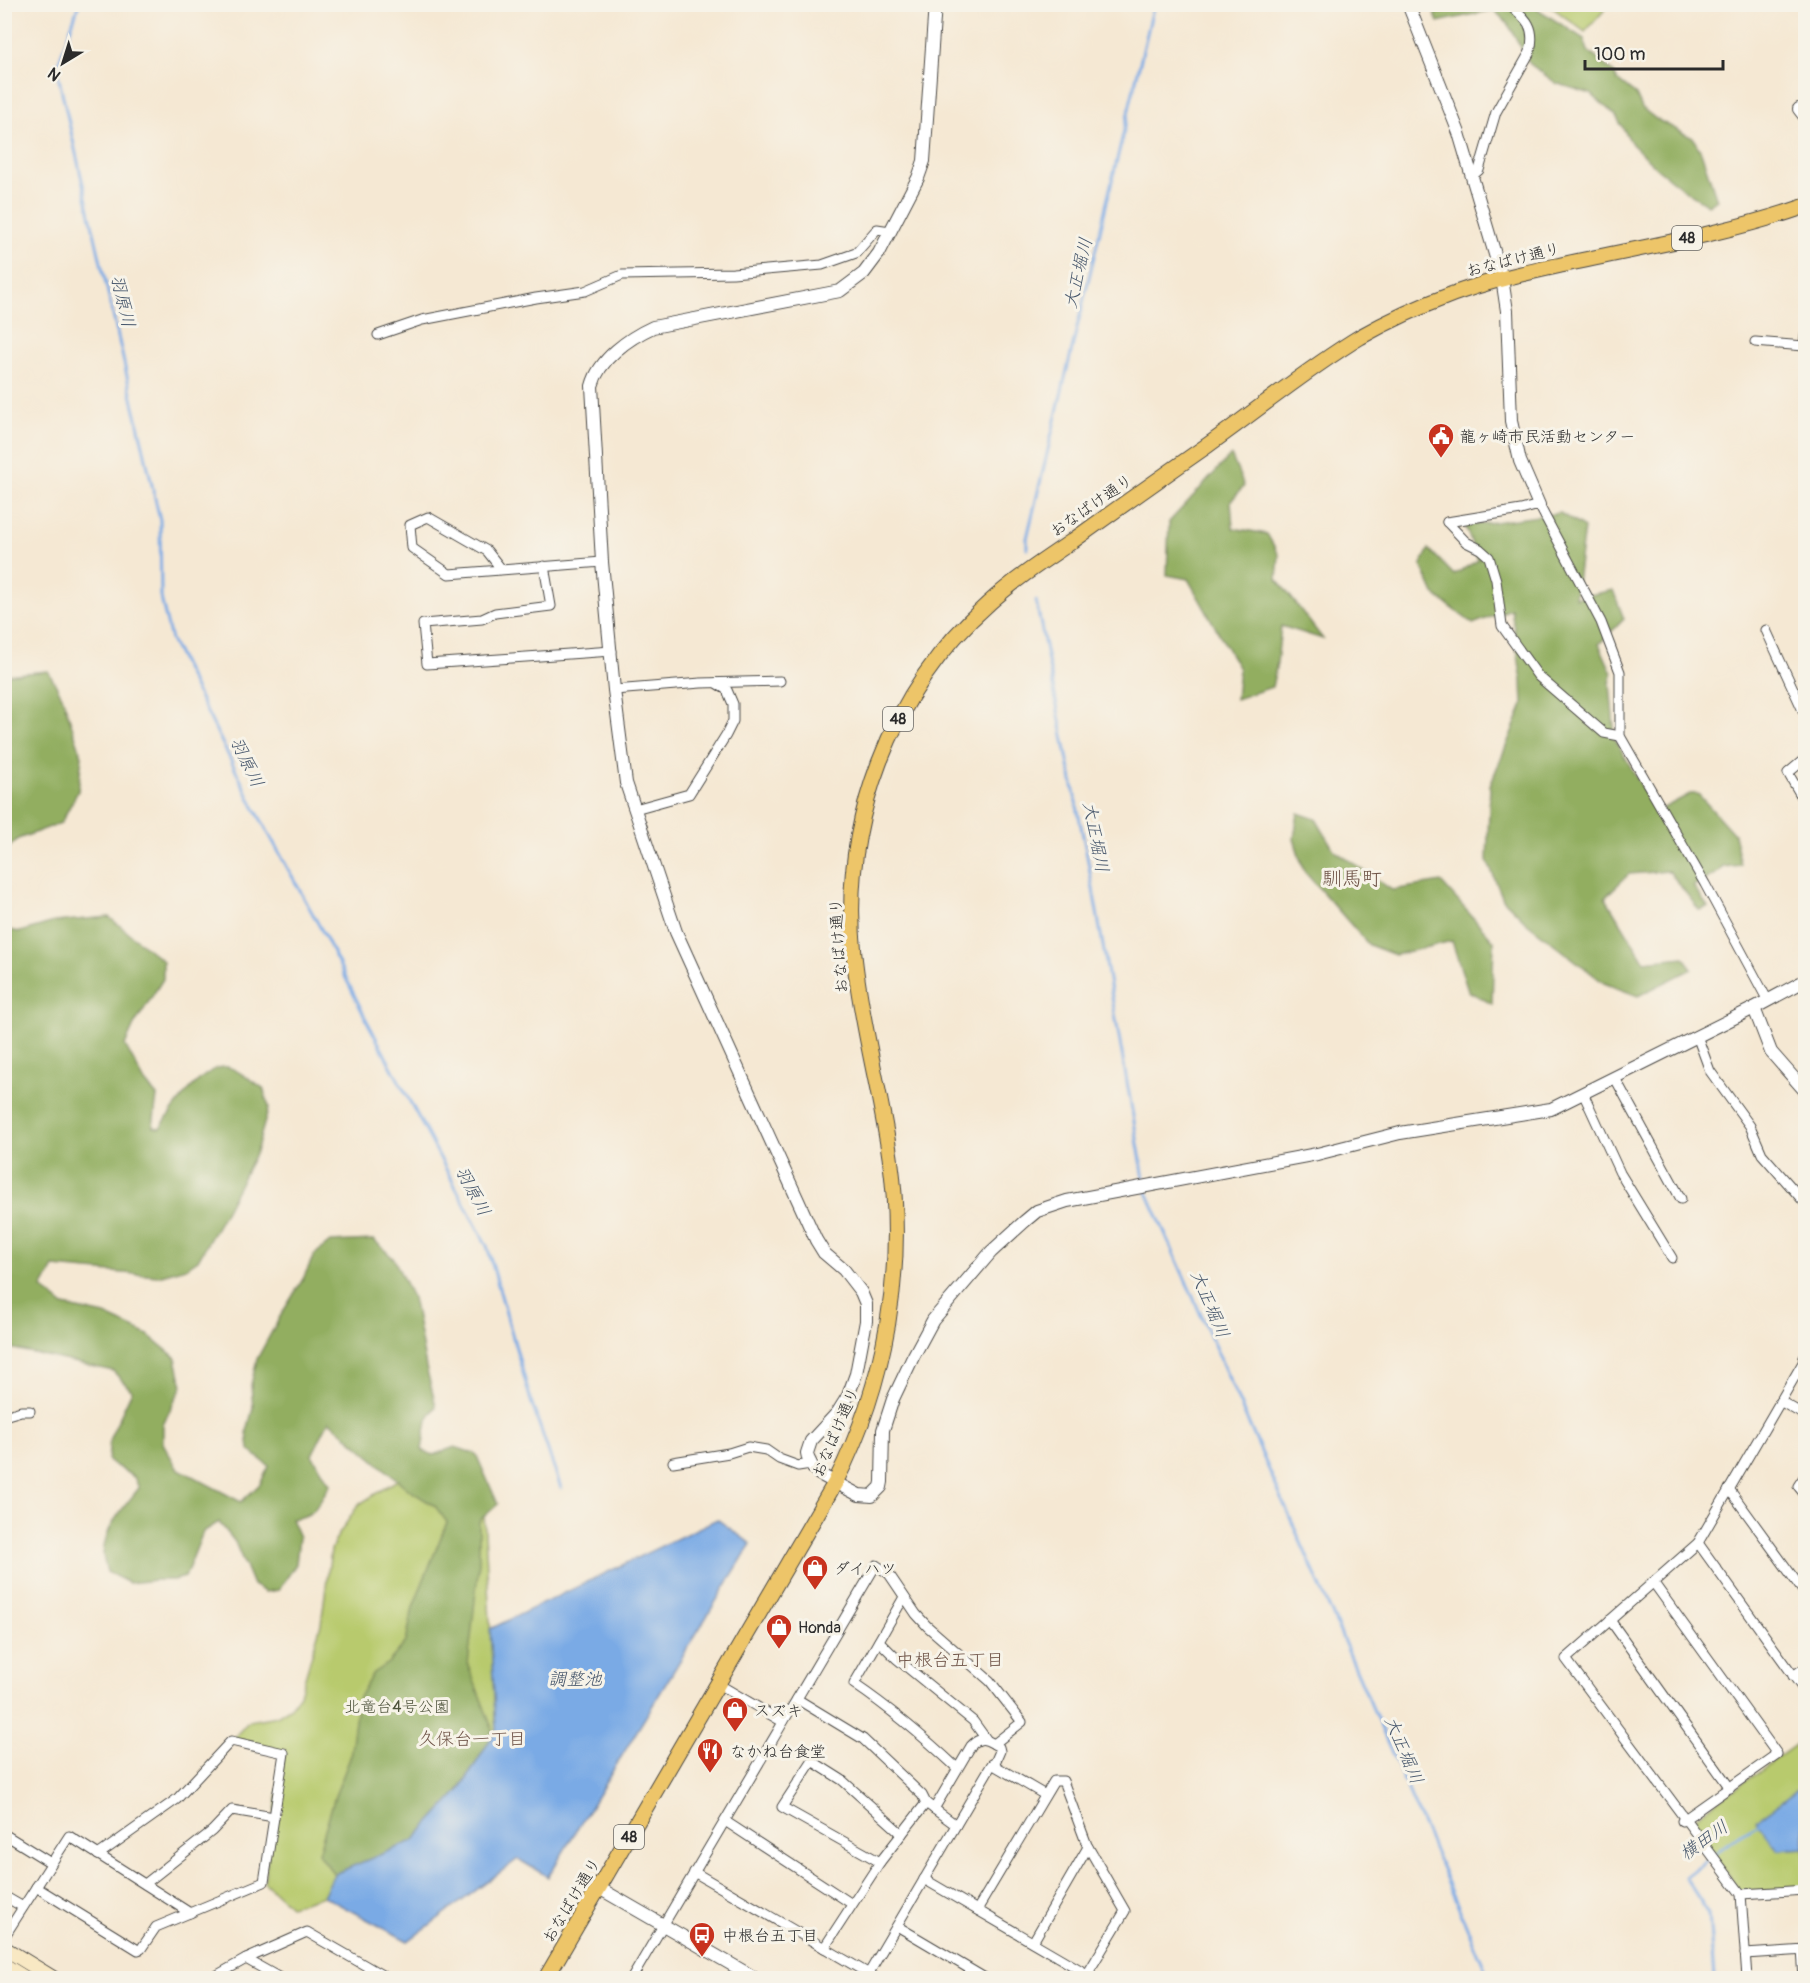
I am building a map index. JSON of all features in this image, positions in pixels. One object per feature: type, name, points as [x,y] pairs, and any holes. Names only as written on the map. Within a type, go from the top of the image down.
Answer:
[{"type":"main road","name":"おなばけ通り","points":[[546,1978],[835,1483],[852,1449],[871,1399],[888,1325],[894,1279],[895,1229],[890,1157],[860,1004],[854,955],[851,913],[856,851],[866,801],[883,751],[909,699],[940,655],[990,601],[1019,579],[1312,369],[1364,335],[1413,310],[1502,278],[1735,227],[1806,206]]},
{"type":"main road","points":[[4,1948],[53,1978]]},
{"type":"main road","points":[[4,1965],[25,1978]]},
{"type":"street","points":[[935,4],[924,161],[918,178],[869,267],[840,291],[653,327],[629,340],[601,368],[593,381],[591,392],[602,562],[614,690],[626,783],[676,932],[816,1240],[824,1253],[855,1282],[866,1304],[865,1332],[853,1381],[844,1402],[811,1441],[807,1453],[811,1464],[819,1474],[859,1495],[872,1496],[881,1487],[883,1430],[893,1399],[913,1356],[940,1310],[991,1252],[1037,1211],[1050,1206],[1146,1186],[1317,1154],[1400,1133],[1551,1109],[1806,980]]},
{"type":"street","points":[[1408,4],[1459,133],[1502,278],[1507,311],[1511,421],[1520,461],[1539,505],[1601,622],[1620,672],[1620,736],[1705,884],[1767,999]]},
{"type":"street","points":[[1472,176],[1479,170],[1496,112],[1530,52],[1532,44],[1531,27],[1527,19],[1509,4]]},
{"type":"street","points":[[378,335],[422,320],[585,291],[622,275],[733,273],[822,265],[856,253],[877,228],[890,231]]},
{"type":"street","points":[[1755,342],[1804,346],[1806,329]]},
{"type":"street","points":[[1539,505],[1447,522],[1466,542],[1489,556],[1496,580],[1502,626],[1538,676],[1604,733],[1620,736]]},
{"type":"street","points":[[502,570],[487,551],[428,518],[410,525],[412,548],[449,574],[502,570],[544,566],[602,562]]},
{"type":"street","points":[[544,566],[551,606],[495,614],[482,619],[423,624],[427,664],[612,651]]},
{"type":"street","points":[[1766,630],[1806,717]]},
{"type":"street","points":[[614,690],[780,681]]},
{"type":"street","points":[[635,809],[689,794],[733,721],[733,704],[727,690],[716,683]]},
{"type":"street","points":[[1806,758],[1788,773],[1806,804]]},
{"type":"street","points":[[1754,1008],[1771,1052],[1804,1089]]},
{"type":"street","points":[[1697,1036],[1710,1071],[1750,1126],[1762,1154],[1806,1204]]},
{"type":"street","points":[[1615,1078],[1681,1198]]},
{"type":"street","points":[[1584,1093],[1620,1173],[1672,1258]]},
{"type":"street","points":[[1747,1978],[1741,1894],[1566,1659],[1698,1543],[1805,1359]]},
{"type":"street","points":[[1780,1401],[1806,1416]]},
{"type":"street","points":[[4,1416],[30,1411]]},
{"type":"street","points":[[673,1462],[729,1453],[748,1447],[766,1450],[779,1459],[798,1466],[811,1464]]},
{"type":"street","points":[[1806,1474],[1798,1486],[1806,1496]]},
{"type":"street","points":[[1729,1489],[1806,1595]]},
{"type":"street","points":[[1698,1543],[1806,1693]]},
{"type":"street","points":[[632,1978],[876,1565],[889,1574],[916,1614],[940,1639],[990,1681],[1022,1722],[990,1741],[976,1740],[970,1746],[930,1806],[902,1834],[880,1862],[824,1948]]},
{"type":"street","points":[[1653,1582],[1777,1754],[1684,1820]]},
{"type":"street","points":[[904,1598],[854,1684],[876,1698],[919,1732],[957,1768]]},
{"type":"street","points":[[1610,1620],[1730,1788]]},
{"type":"street","points":[[694,1872],[870,1977],[924,1879],[992,1764],[994,1765],[1000,1751],[999,1747],[990,1741],[974,1722],[897,1659],[879,1641]]},
{"type":"street","points":[[1793,1676],[1806,1667]]},
{"type":"street","points":[[718,1684],[783,1722]]},
{"type":"street","points":[[797,1698],[862,1739],[922,1795],[930,1806],[956,1825]]},
{"type":"street","points":[[36,1887],[138,1950],[141,1949],[156,1927],[264,1882],[284,1753],[231,1742],[177,1799],[98,1855]]},
{"type":"street","points":[[880,1862],[782,1807],[812,1761],[842,1780],[902,1834]]},
{"type":"street","points":[[994,1765],[1046,1795]]},
{"type":"street","points":[[924,1879],[977,1910],[1033,1942],[1086,1976],[1125,1911],[1088,1847],[1063,1781],[1054,1781],[977,1910]]},
{"type":"street","points":[[145,1884],[213,1831],[232,1810],[274,1817]]},
{"type":"street","points":[[725,1821],[852,1904]]},
{"type":"street","points":[[4,1834],[51,1863]]},
{"type":"street","points":[[4,1937],[69,1836],[190,1913]]},
{"type":"street","points":[[1033,1942],[1088,1847]]},
{"type":"street","points":[[599,1888],[755,1978]]},
{"type":"street","points":[[1741,1894],[1806,1890]]},
{"type":"street","points":[[4,1896],[23,1907]]},
{"type":"street","points":[[897,1926],[985,1978]]},
{"type":"street","points":[[212,1978],[246,1959],[307,1932],[387,1978]]},
{"type":"street","points":[[1745,1954],[1804,1950],[1804,1978]]},
{"type":"street","points":[[246,1959],[280,1978]]},
{"type":"green space","points":[[1609,4],[1585,32],[1549,5]]},
{"type":"green space","points":[[1431,5],[1536,5],[1539,10],[1584,39],[1588,51],[1636,95],[1642,108],[1656,119],[1693,138],[1701,152],[1717,200],[1708,205],[1658,169],[1632,144],[1616,116],[1591,94],[1556,83],[1530,64],[1508,24],[1494,10],[1438,22]]},
{"type":"green space","points":[[1231,455],[1244,486],[1231,501],[1233,528],[1267,534],[1279,555],[1277,579],[1323,639],[1281,626],[1272,687],[1236,699],[1239,669],[1188,579],[1167,575],[1169,522]]},
{"type":"green space","points":[[1560,513],[1584,528],[1575,598],[1613,590],[1624,619],[1599,644],[1612,673],[1610,684],[1615,739],[1656,812],[1690,794],[1698,794],[1734,834],[1741,865],[1723,867],[1717,873],[1693,886],[1708,907],[1699,910],[1669,871],[1629,874],[1605,897],[1644,961],[1684,957],[1692,969],[1638,996],[1604,983],[1526,922],[1503,899],[1487,860],[1490,785],[1523,705],[1522,681],[1511,609],[1473,624],[1434,594],[1421,565],[1429,549],[1454,575],[1478,560],[1465,526]]},
{"type":"green space","points":[[48,671],[62,696],[82,756],[78,791],[61,823],[18,839],[5,851],[5,675]]},
{"type":"green space","points":[[1298,813],[1316,819],[1334,850],[1392,890],[1441,882],[1494,941],[1492,1004],[1468,991],[1452,941],[1395,955],[1369,945],[1304,871],[1294,839]]},
{"type":"green space","points":[[109,917],[163,961],[163,979],[134,1025],[125,1045],[145,1082],[157,1096],[153,1127],[160,1128],[189,1090],[217,1068],[231,1068],[263,1088],[269,1107],[256,1152],[198,1260],[186,1268],[158,1276],[54,1267],[42,1288],[64,1306],[105,1315],[148,1335],[176,1358],[182,1386],[163,1424],[163,1443],[177,1468],[241,1502],[260,1484],[269,1466],[249,1450],[247,1431],[253,1408],[251,1385],[257,1359],[303,1279],[314,1255],[330,1242],[374,1240],[394,1259],[414,1302],[436,1406],[427,1420],[422,1450],[433,1455],[455,1447],[476,1454],[498,1504],[479,1521],[479,1562],[468,1665],[492,1728],[490,1741],[457,1793],[413,1841],[334,1874],[318,1853],[335,1796],[350,1758],[358,1699],[373,1673],[388,1663],[406,1642],[413,1607],[447,1522],[435,1506],[409,1490],[329,1421],[312,1455],[330,1484],[316,1508],[306,1515],[291,1519],[299,1537],[296,1564],[279,1590],[265,1592],[253,1585],[235,1542],[219,1522],[203,1532],[185,1577],[174,1580],[129,1583],[107,1572],[103,1554],[104,1544],[111,1527],[139,1488],[134,1477],[108,1461],[110,1438],[132,1391],[113,1371],[5,1347],[4,929],[20,932],[54,922]]},
{"type":"green space","name":"北竜台4号公園","points":[[419,1466],[484,1514],[496,1730],[460,1790],[413,1841],[335,1874],[323,1896],[290,1906],[264,1882],[284,1754],[231,1741],[249,1721],[277,1716],[291,1707],[300,1694],[321,1624],[331,1550],[337,1537],[358,1505]]},
{"type":"green space","points":[[1805,1738],[1805,1890],[1741,1894],[1690,1821]]},
{"type":"water","name":"調整池","points":[[717,1519],[751,1544],[548,1877],[518,1859],[408,1941],[323,1896],[334,1874],[413,1841],[460,1790],[496,1730],[490,1629]]},
{"type":"water","points":[[1805,1784],[1805,1848],[1778,1850],[1755,1821]]},
{"type":"waterway","name":"羽原川","points":[[79,4],[59,62],[58,75],[160,520],[161,598],[171,640],[253,805],[326,938],[367,1021],[487,1246],[531,1401],[561,1488]]},
{"type":"waterway","name":"大正堀川","points":[[1027,549],[1027,538],[1154,4]]},
{"type":"waterway","name":"大正堀川","points":[[1036,601],[1088,861],[1145,1184]]},
{"type":"waterway","name":"大正堀川","points":[[1146,1190],[1489,1978]]},
{"type":"waterway","name":"横田川","points":[[1714,1978],[1709,1914],[1685,1877],[1731,1841],[1762,1823]]},
{"type":"place","name":"龍ヶ崎市民活動センター","points":[[1441,459]]},
{"type":"place","name":"ダイハツ","points":[[815,1591]]},
{"type":"place","name":"Honda","points":[[779,1650]]},
{"type":"place","name":"スズキ","points":[[735,1733]]},
{"type":"place","name":"なかね台食堂","points":[[710,1774]]},
{"type":"place","name":"中根台五丁目","points":[[702,1958]]},
{"type":"district","name":"馴馬町","points":[[1352,878]]},
{"type":"district","name":"中根台五丁目","points":[[950,1660]]},
{"type":"district","name":"久保台一丁目","points":[[472,1739]]}]
